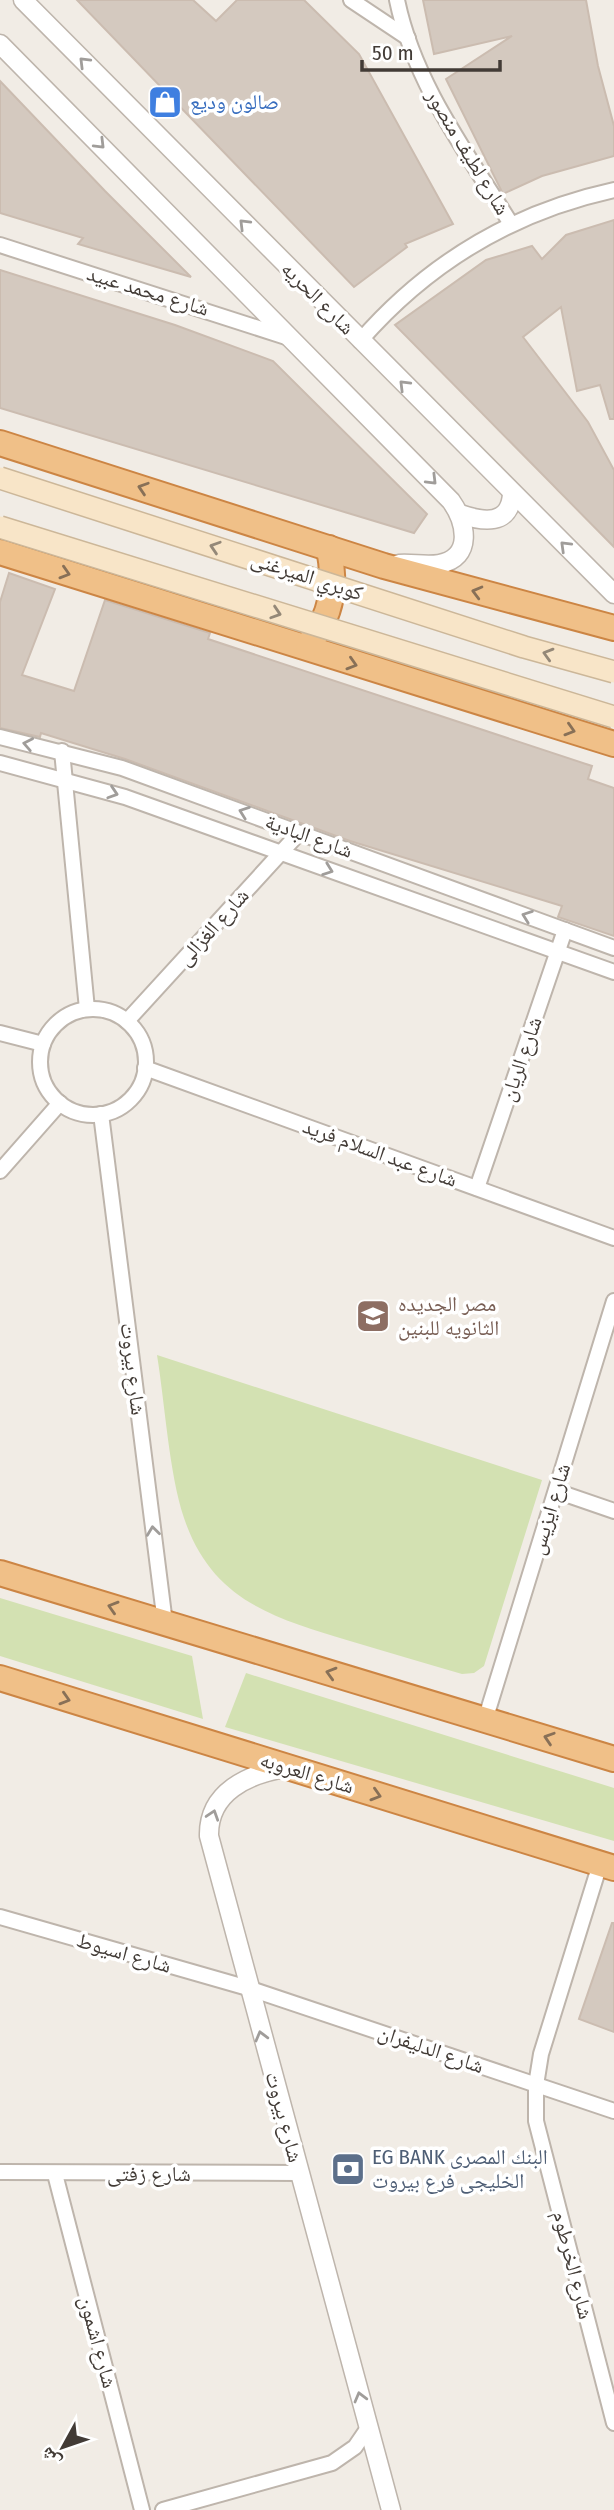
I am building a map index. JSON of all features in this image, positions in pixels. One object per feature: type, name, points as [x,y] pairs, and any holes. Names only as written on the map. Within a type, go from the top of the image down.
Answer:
[{"type":"highway","points":[[0,443],[384,566],[614,628]]},
{"type":"highway","points":[[305,648],[322,628],[332,603],[334,576],[329,548]]},
{"type":"highway","points":[[0,552],[614,744]]},
{"type":"highway","points":[[0,1573],[486,1717],[614,1759]]},
{"type":"highway","name":"شارع العروبه","points":[[0,1678],[607,1866]]},
{"type":"main road","name":"كوبري الميرغنى","points":[[0,478],[536,651],[614,673]]},
{"type":"main road","name":"كوبري الميرغنى","points":[[0,527],[614,718]]},
{"type":"street","name":"شارع الحريه","points":[[23,0],[614,594]]},
{"type":"street","points":[[351,0],[408,38]]},
{"type":"street","name":"شارع لطيف منصور","points":[[397,0],[408,38],[433,96],[511,224]]},
{"type":"street","points":[[0,44],[446,495],[460,514],[465,537],[460,551],[452,559],[434,565],[384,566]]},
{"type":"street","points":[[360,341],[393,306],[429,274],[469,247],[511,224],[562,203],[614,190]]},
{"type":"street","name":"شارع محمد عبيد","points":[[0,245],[267,328],[294,340]]},
{"type":"street","points":[[460,514],[482,521],[494,520],[508,510],[512,494]]},
{"type":"street","name":"شارع البادية","points":[[0,737],[122,768],[614,948]]},
{"type":"street","points":[[62,751],[87,1009]]},
{"type":"street","name":"شارع البادية","points":[[0,763],[65,779],[614,972]]},
{"type":"street","name":"شارع الغزالى","points":[[127,1021],[299,832]]},
{"type":"street","name":"شارع الريان","points":[[477,1188],[565,930]]},
{"type":"street","points":[[87,1009],[108,1012],[127,1021],[142,1042],[145,1068],[134,1095],[119,1108],[101,1114],[79,1113],[60,1103],[44,1082],[40,1057],[43,1044],[60,1020],[87,1009]]},
{"type":"street","points":[[0,1033],[43,1044]]},
{"type":"street","name":"شارع عبد السلام فريد","points":[[145,1068],[614,1238]]},
{"type":"street","points":[[0,1171],[60,1103]]},
{"type":"street","name":"شارع بيروت","points":[[101,1114],[165,1623]]},
{"type":"street","name":"شارع ايزيس","points":[[486,1717],[614,1301]]},
{"type":"street","points":[[556,1491],[614,1511]]},
{"type":"street","name":"شارع بيروت","points":[[288,1767],[257,1774],[236,1784],[215,1807],[209,1826],[248,1988],[391,2510]]},
{"type":"street","name":"شارع الخرطوم","points":[[607,1866],[541,2054],[536,2085],[536,2121],[614,2423]]},
{"type":"street","name":"شارع اسيوط","points":[[0,1917],[248,1988]]},
{"type":"street","name":"شارع الدليفران","points":[[248,1988],[614,2111]]},
{"type":"street","name":"شارع زفتى","points":[[0,2172],[299,2173]]},
{"type":"street","name":"شارع اشمون","points":[[55,2174],[142,2510]]},
{"type":"street","points":[[163,2510],[332,2463],[355,2447],[368,2428]]},
{"type":"green space","points":[[157,1355],[542,1480],[484,1666],[474,1673],[462,1674],[322,1633],[271,1614],[229,1587],[211,1569],[196,1546],[184,1518],[171,1460]]},
{"type":"green space","points":[[0,1598],[192,1656],[203,1719],[0,1656]]},
{"type":"green space","points":[[246,1673],[614,1788],[614,1841],[225,1727]]},
{"type":"building","points":[[77,0],[193,0],[216,21],[237,0],[304,0],[359,54],[453,224],[405,244],[407,247],[354,287]]},
{"type":"building","points":[[423,0],[586,0],[598,66],[614,126],[614,156],[542,176],[503,194],[446,79],[512,36],[434,54]]},
{"type":"building","points":[[0,81],[191,277],[78,244],[83,238],[0,213]]},
{"type":"building","points":[[614,220],[614,419],[610,419],[600,385],[577,391],[561,307],[523,337],[588,422],[614,470],[614,547],[395,325],[486,260],[532,246],[542,259],[566,235]]},
{"type":"building","points":[[0,270],[175,325],[273,361],[427,514],[414,533],[0,408]]},
{"type":"building","points":[[9,573],[55,589],[22,675],[74,691],[105,600],[210,633],[208,639],[592,766],[588,779],[614,788],[614,936],[558,917],[562,906],[350,841],[125,759],[41,733],[40,737],[0,728],[0,602]]},
{"type":"building","points":[[614,1923],[614,2032],[579,2019]]},
{"type":"place","name":"صالون وديع","points":[[165,102]]},
{"type":"place","name":"مصر الجديده الثانويه للبنين","points":[[373,1316]]},
{"type":"place","name":"EG BANK البنك المصرى الخليجى فرع بيروت","points":[[348,2169]]}]
